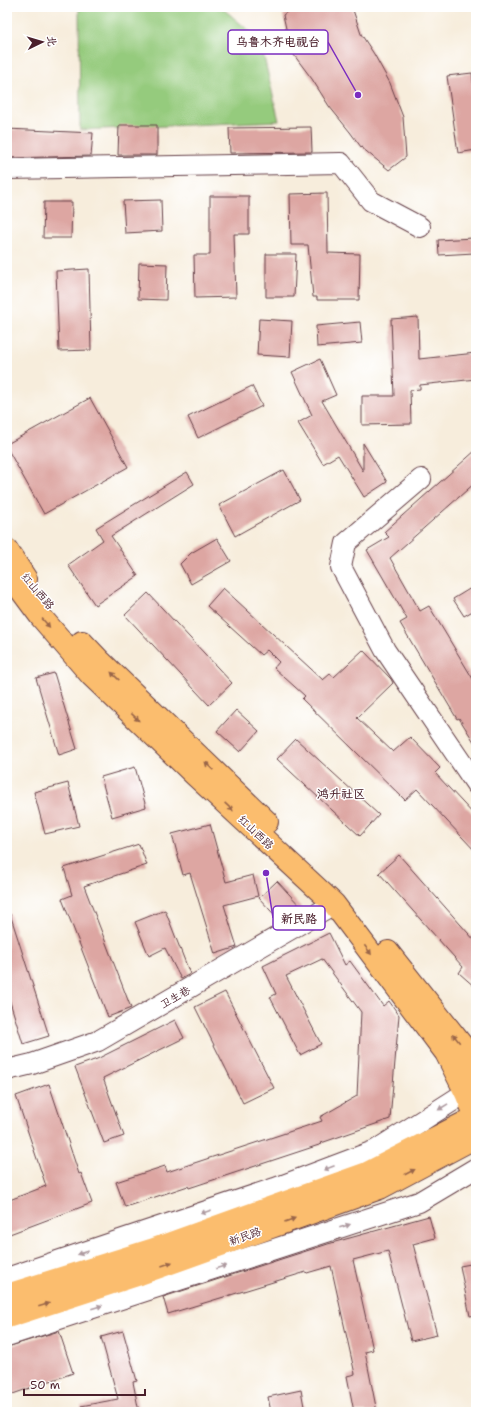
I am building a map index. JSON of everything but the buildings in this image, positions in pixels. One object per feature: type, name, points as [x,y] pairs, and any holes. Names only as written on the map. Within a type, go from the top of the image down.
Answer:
[{"type":"main road","name":"红山西路","points":[[7,550],[27,579],[101,662],[345,896],[461,1044],[476,1071]]},
{"type":"main road","name":"红山西路","points":[[7,568],[15,582],[41,617],[91,675],[195,775],[334,904],[446,1053],[471,1090],[476,1117]]},
{"type":"main road","name":"新民路","points":[[7,1295],[151,1250],[367,1173],[476,1117]]},
{"type":"main road","name":"新民路","points":[[7,1317],[140,1274],[380,1188],[476,1136]]},
{"type":"street","points":[[7,170],[341,163],[371,201],[420,227]]},
{"type":"street","points":[[421,479],[346,543],[341,567],[385,650],[476,784]]},
{"type":"street","name":"卫生巷","points":[[7,1070],[32,1064],[98,1042],[334,904]]},
{"type":"street","points":[[7,1278],[275,1188],[376,1150],[471,1090]]},
{"type":"street","points":[[7,1336],[419,1202],[476,1168]]},
{"type":"green space","points":[[79,7],[221,7],[260,40],[279,121],[80,130]]},
{"type":"place","name":"乌鲁木齐电视台","points":[[358,95]]},
{"type":"place","name":"新民路","points":[[266,873]]},
{"type":"district","name":"鸿升社区","points":[[341,794]]}]
